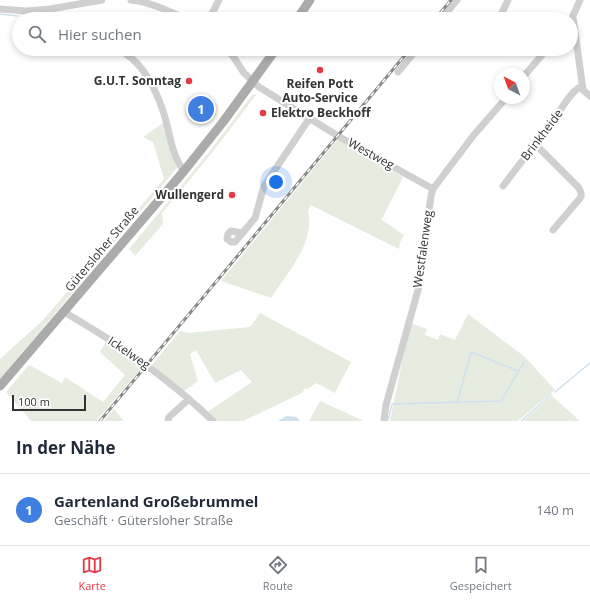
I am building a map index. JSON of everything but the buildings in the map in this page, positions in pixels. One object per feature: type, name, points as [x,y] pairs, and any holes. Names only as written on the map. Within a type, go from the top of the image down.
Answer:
[{"type":"main road","points":[[302,12],[310,0]]},
{"type":"main road","name":"Gütersloher Straße","points":[[0,386],[184,171],[271,56]]},
{"type":"street","points":[[0,9],[26,11],[50,10],[102,0]]},
{"type":"street","points":[[131,0],[158,6],[170,12]]},
{"type":"street","points":[[213,12],[219,0]]},
{"type":"street","points":[[447,12],[457,0]]},
{"type":"street","points":[[502,12],[508,0]]},
{"type":"street","points":[[575,12],[580,0]]},
{"type":"street","points":[[129,56],[133,59],[151,84],[164,114],[177,163],[184,171]]},
{"type":"street","name":"Westweg","points":[[233,56],[244,73],[259,87],[338,136],[433,189]]},
{"type":"street","points":[[398,72],[411,56]]},
{"type":"street","points":[[530,69],[541,56]]},
{"type":"street","points":[[578,56],[583,90],[590,96]]},
{"type":"street","name":"Brinkheide","points":[[503,186],[573,93],[578,87],[582,86]]},
{"type":"street","name":"Westfalenweg","points":[[384,421],[386,405],[418,290],[433,189],[473,136],[501,104]]},
{"type":"street","points":[[242,233],[255,218],[264,186],[309,118]]},
{"type":"street","points":[[535,144],[579,188],[581,193],[581,196],[553,230]]},
{"type":"street","name":"Ickelweg","points":[[64,312],[147,364],[213,421]]},
{"type":"street","points":[[168,421],[169,417],[189,399]]},
{"type":"shaded area","points":[[253,94],[256,95],[211,154],[162,213],[163,224],[135,256],[129,249],[210,151]]},
{"type":"shaded area","points":[[163,123],[171,153],[177,168],[0,379],[0,359],[43,320],[164,179],[153,142],[143,137]]},
{"type":"shaded area","points":[[338,139],[403,177],[382,219],[379,218],[404,235],[400,242],[399,249],[311,205],[308,210],[308,234],[304,245],[292,268],[271,298],[221,281]]},
{"type":"shaded area","points":[[260,313],[351,362],[335,393],[316,383],[308,389],[305,388],[302,393],[243,421],[216,421],[207,412],[252,382],[241,370],[215,383],[196,350],[190,354],[198,381],[183,392],[151,366],[180,331],[189,333],[250,327]]},
{"type":"shaded area","points":[[468,314],[525,357],[555,390],[518,421],[390,421],[410,323],[427,329],[425,335],[438,340],[440,334],[455,340]]},
{"type":"shaded area","points":[[107,340],[144,365],[96,421],[31,421],[6,392],[29,365],[62,383],[65,377],[103,402],[125,375],[100,352]]},
{"type":"shaded area","points":[[552,396],[580,421],[523,421]]},
{"type":"shaded area","points":[[320,401],[364,421],[309,421]]},
{"type":"shaded area","points":[[114,409],[124,421],[104,421]]},
{"type":"water","points":[[286,416],[297,417],[300,421],[278,421]]},
{"type":"waterway","points":[[0,14],[12,15]]},
{"type":"waterway","points":[[457,403],[471,352],[518,371]]},
{"type":"waterway","points":[[388,421],[392,404],[501,401],[524,362]]},
{"type":"waterway","points":[[555,392],[590,363]]},
{"type":"waterway","points":[[521,421],[551,395]]},
{"type":"railway","points":[[441,12],[451,0]]},
{"type":"railway","points":[[100,421],[404,56]]},
{"type":"place","name":"Reifen Pott Auto-Service","points":[[320,70]]},
{"type":"place","name":"G.U.T. Sonntag","points":[[189,81]]},
{"type":"place","name":"Gartenland Großebrummel","points":[[201,109]]},
{"type":"place","name":"Elektro Beckhoff","points":[[263,113]]},
{"type":"place","name":"Wullengerd","points":[[232,195]]}]
